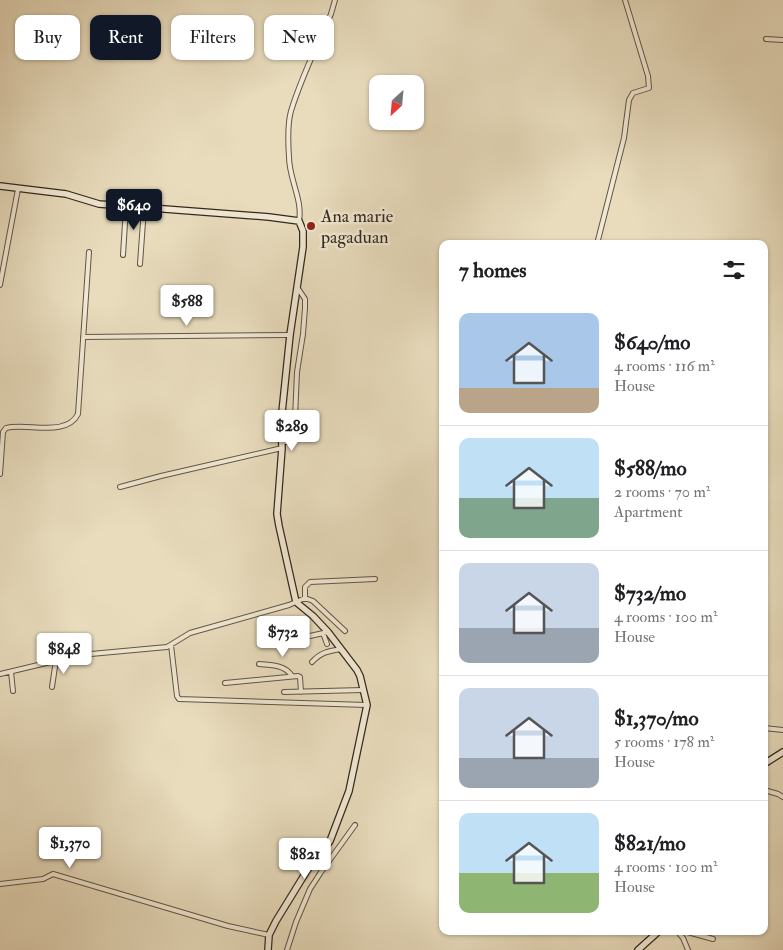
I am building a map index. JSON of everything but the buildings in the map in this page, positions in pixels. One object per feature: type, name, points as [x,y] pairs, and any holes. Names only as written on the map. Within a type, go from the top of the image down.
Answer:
[{"type":"street","points":[[268,950],[269,935],[285,906],[308,869],[330,841],[335,830],[349,791],[367,704],[360,676],[341,649],[313,616],[296,602],[277,514],[282,445],[281,422],[290,335],[303,247],[303,231],[299,221],[300,205],[290,174],[288,137],[291,112],[335,0]]},
{"type":"street","points":[[597,240],[624,138],[629,100],[633,93],[649,88],[648,76],[625,0]]},
{"type":"street","points":[[766,39],[783,40]]},
{"type":"street","points":[[0,186],[66,194],[99,204],[299,221]]},
{"type":"street","points":[[0,285],[18,189]]},
{"type":"street","points":[[123,255],[126,206]]},
{"type":"street","points":[[140,264],[144,208]]},
{"type":"street","points":[[0,474],[1,440],[6,428],[47,428],[67,424],[76,417],[80,409],[89,252]]},
{"type":"street","points":[[120,487],[291,442],[294,438],[297,372],[305,308],[305,299],[297,287]]},
{"type":"street","points":[[83,337],[290,335]]},
{"type":"street","points":[[305,598],[305,587],[310,582],[374,579]]},
{"type":"street","points":[[0,674],[80,655],[171,646],[190,633],[305,598],[313,601],[345,631]]},
{"type":"street","points":[[310,636],[326,632]]},
{"type":"street","points":[[326,632],[327,644]]},
{"type":"street","points":[[171,646],[177,696],[179,699],[367,704]]},
{"type":"street","points":[[312,662],[319,654],[341,649]]},
{"type":"street","points":[[52,687],[56,660]]},
{"type":"street","points":[[259,664],[284,667],[292,676]]},
{"type":"street","points":[[11,672],[13,692]]},
{"type":"street","points":[[224,683],[292,676],[300,677],[301,692]]},
{"type":"street","points":[[284,692],[364,690]]},
{"type":"street","points":[[768,728],[783,730]]},
{"type":"street","points":[[768,761],[783,752]]},
{"type":"street","points":[[768,791],[783,797]]},
{"type":"street","points":[[287,950],[310,889],[355,825]]},
{"type":"street","points":[[0,884],[43,879],[53,874],[228,926],[269,935]]},
{"type":"street","points":[[638,950],[655,935]]},
{"type":"street","points":[[682,935],[688,950]]},
{"type":"street","points":[[695,935],[713,939]]},
{"type":"place","name":"Ana marie pagaduan","points":[[311,226]]}]
